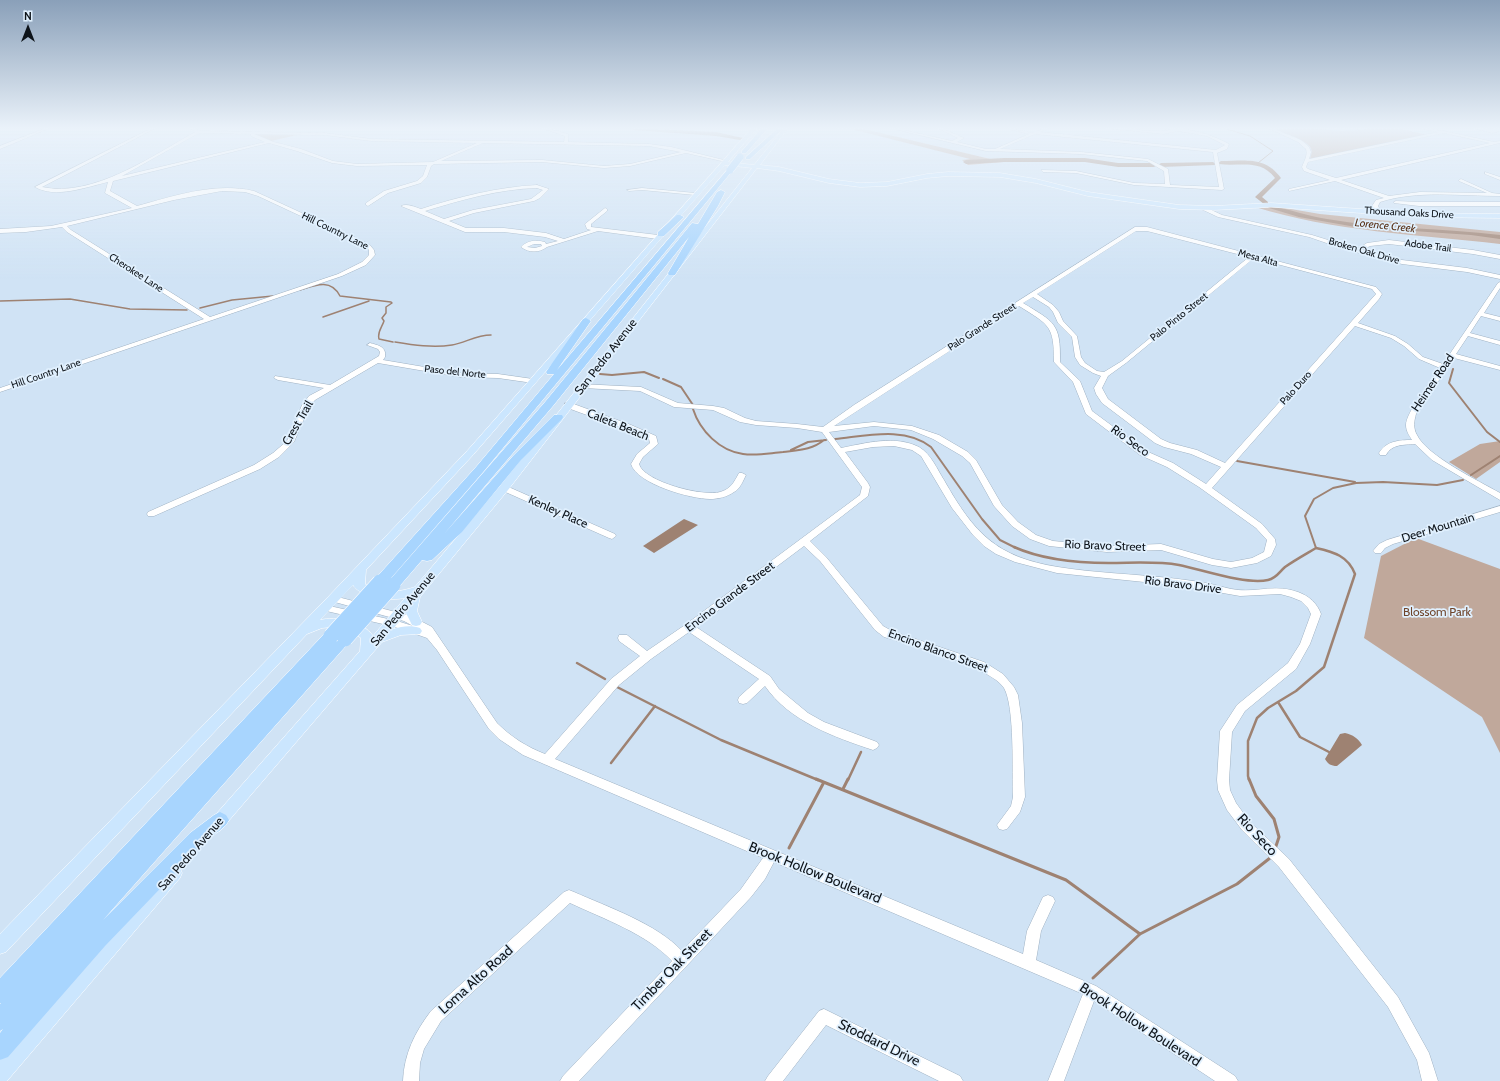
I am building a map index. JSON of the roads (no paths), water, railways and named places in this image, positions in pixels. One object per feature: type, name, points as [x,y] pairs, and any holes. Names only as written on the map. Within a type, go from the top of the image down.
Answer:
[{"type":"highway","points":[[0,993],[390,582],[549,404],[719,188],[725,178]]},
{"type":"highway","points":[[660,235],[730,178]]},
{"type":"highway","points":[[672,273],[695,234],[714,206],[719,188]]},
{"type":"highway","points":[[390,582],[480,469],[719,188]]},
{"type":"highway","points":[[480,469],[586,321]]},
{"type":"highway","points":[[390,582],[416,568],[457,529],[518,458],[558,417]]},
{"type":"highway","points":[[0,1020],[338,637]]},
{"type":"highway","points":[[0,1049],[98,939],[196,840],[220,820]]},
{"type":"main road","points":[[0,946],[297,637],[470,453],[710,178]]},
{"type":"main road","name":"San Pedro Avenue","points":[[0,1074],[371,646],[504,488],[745,178]]},
{"type":"main road","name":"Thousand Oaks Drive","points":[[821,178],[852,184],[874,185],[919,178]]},
{"type":"main road","name":"Thousand Oaks Drive","points":[[1022,178],[1084,193],[1171,206],[1202,208],[1271,205],[1428,215],[1500,216]]},
{"type":"main road","points":[[362,568],[358,582],[359,586],[363,589],[398,596],[418,591]]},
{"type":"main road","points":[[297,637],[319,625],[335,623],[365,632],[371,646],[394,632],[409,630],[416,626],[411,611],[412,602],[418,591]]},
{"type":"street","points":[[51,178],[36,186],[51,191],[61,191],[117,178]]},
{"type":"street","points":[[114,178],[111,180],[107,192],[136,208]]},
{"type":"street","points":[[368,204],[386,192],[419,182],[423,178]]},
{"type":"street","points":[[1104,178],[1124,183],[1222,189],[1220,178]]},
{"type":"street","points":[[1167,178],[1168,186]]},
{"type":"street","points":[[1330,178],[1390,198]]},
{"type":"street","points":[[1291,190],[1342,178]]},
{"type":"street","points":[[1461,180],[1493,195]]},
{"type":"street","points":[[420,211],[454,201],[511,189],[539,187],[547,189],[535,198],[473,212],[444,221]]},
{"type":"street","points":[[1429,188],[1440,194]]},
{"type":"street","points":[[628,190],[642,189],[695,194]]},
{"type":"street","name":"Hill Country Lane","points":[[0,231],[31,230],[64,226],[203,192],[229,190],[250,191],[367,244],[372,248],[370,258],[354,269],[0,390]]},
{"type":"street","points":[[1378,212],[1375,207],[1376,203],[1390,198],[1440,194],[1500,195]]},
{"type":"street","points":[[1396,202],[1424,204],[1500,204]]},
{"type":"street","points":[[404,206],[469,230],[499,230],[546,235],[562,242]]},
{"type":"street","name":"Broken Oak Drive","points":[[1202,208],[1220,216],[1297,234],[1402,262],[1432,268],[1467,270],[1500,277]]},
{"type":"street","points":[[605,210],[587,225],[589,228],[596,230],[660,235]]},
{"type":"street","name":"Cherokee Lane","points":[[64,226],[69,231],[209,319]]},
{"type":"street","name":"Mesa Alta","points":[[1142,228],[1374,288]]},
{"type":"street","name":"Palo Grande Street","points":[[824,430],[857,407],[1132,230],[1142,228]]},
{"type":"street","points":[[545,246],[562,242],[596,230]]},
{"type":"street","name":"Adobe Trail","points":[[1357,251],[1363,246],[1372,243],[1394,242],[1500,257]]},
{"type":"street","name":"Palo Pinto Street","points":[[1105,375],[1124,362],[1252,257]]},
{"type":"street","name":"Heimer Road","points":[[1500,284],[1409,420],[1410,429],[1417,442],[1434,458],[1500,498]]},
{"type":"street","name":"Palo Duro","points":[[1207,488],[1353,323],[1377,298],[1378,292],[1374,288]]},
{"type":"street","points":[[1033,294],[1051,306],[1056,312],[1060,322],[1075,337],[1078,357],[1082,364],[1089,369],[1105,375],[1088,389]]},
{"type":"street","points":[[1492,295],[1500,297]]},
{"type":"street","name":"Rio Seco","points":[[1019,303],[1041,318],[1053,330],[1056,342],[1057,362],[1076,381],[1101,397],[1158,441],[1194,452],[1226,466]]},
{"type":"street","points":[[1480,314],[1500,319]]},
{"type":"street","points":[[1353,323],[1393,337],[1406,345],[1421,358],[1444,367]]},
{"type":"street","points":[[1466,334],[1500,343]]},
{"type":"street","points":[[370,345],[379,347],[382,352],[382,356],[377,361]]},
{"type":"street","points":[[1452,355],[1500,368]]},
{"type":"street","name":"Paso del Norte","points":[[377,361],[460,375],[501,376],[533,381]]},
{"type":"street","name":"Crest Trail","points":[[151,514],[256,467],[276,455],[290,442],[307,404],[316,395],[377,361]]},
{"type":"street","points":[[278,378],[329,387]]},
{"type":"street","points":[[583,386],[641,389],[677,405],[713,408],[749,422],[824,430]]},
{"type":"street","name":"Rio Seco","points":[[1088,389],[1084,404],[1090,414],[1098,418],[1143,453],[1170,465],[1207,488],[1262,529],[1270,538],[1272,546],[1268,554]]},
{"type":"street","name":"Caleta Beach","points":[[568,405],[628,427],[652,438],[654,444],[636,460],[635,469],[640,474],[677,490],[696,495],[713,496],[726,493],[733,489],[742,475]]},
{"type":"street","name":"Rio Bravo Street","points":[[824,430],[884,425],[912,428],[936,437],[959,450],[973,462],[998,506],[1015,524],[1033,537],[1046,542],[1087,548],[1161,547],[1212,562],[1230,565],[1254,561],[1268,554]]},
{"type":"street","name":"Encino Grande Street","points":[[546,761],[615,682],[647,656],[689,627],[864,496],[866,487],[864,482],[841,450],[833,444],[824,430]]},
{"type":"street","points":[[1382,452],[1386,446],[1417,442]]},
{"type":"street","name":"Rio Bravo Drive","points":[[841,450],[894,443],[918,449],[924,454],[962,516],[977,534],[999,551],[1040,568],[1078,574],[1175,582],[1242,593],[1274,591],[1288,592]]},
{"type":"street","name":"Kenley Place","points":[[504,488],[612,536]]},
{"type":"street","name":"Deer Mountain","points":[[1378,551],[1382,546],[1390,542],[1500,509]]},
{"type":"street","name":"Encino Blanco Street","points":[[804,541],[823,559],[879,628],[888,634],[980,665],[994,672],[1010,688],[1015,702],[1019,797],[1016,808],[1003,825]]},
{"type":"street","name":"Rio Seco","points":[[1288,592],[1302,598],[1311,605],[1316,614],[1305,644],[1292,666],[1241,708],[1226,731],[1223,780],[1224,790],[1231,806],[1246,826],[1284,863],[1393,1002],[1424,1058],[1430,1081]]},
{"type":"street","name":"Brook Hollow Boulevard","points":[[329,603],[394,619],[416,626],[431,635],[441,647],[493,726],[513,743],[546,761],[1028,963],[1091,991],[1147,1026],[1204,1066],[1230,1081]]},
{"type":"street","points":[[689,627],[766,679],[775,692],[804,716],[873,745]]},
{"type":"street","points":[[623,638],[647,656]]},
{"type":"street","points":[[743,700],[766,679]]},
{"type":"street","name":"Timber Oak Street","points":[[568,1081],[754,884],[772,855]]},
{"type":"street","name":"Loma Alto Road","points":[[412,1081],[413,1058],[426,1029],[436,1016],[569,896],[652,935],[667,945],[682,960]]},
{"type":"street","points":[[1028,963],[1034,931],[1048,901]]},
{"type":"street","points":[[1056,1081],[1091,991]]},
{"type":"street","name":"Stoddard Drive","points":[[773,1081],[824,1016],[955,1081]]},
{"type":"waterway","name":"Lorence Creek","points":[[1266,203],[1258,197],[1278,178]]},
{"type":"waterway","name":"Lorence Creek","points":[[1271,207],[1327,221],[1356,225],[1471,233],[1500,237]]},
{"type":"waterway","points":[[300,290],[322,284],[332,287],[340,296],[391,302],[392,303],[386,307],[386,313],[382,318],[384,321],[379,332],[379,339],[393,342]]},
{"type":"waterway","points":[[200,308],[232,300],[273,296]]},
{"type":"waterway","points":[[0,301],[70,299],[130,309],[187,310]]},
{"type":"waterway","points":[[323,317],[369,301]]},
{"type":"waterway","points":[[395,342],[423,346],[445,346],[457,344],[480,336],[491,335]]},
{"type":"waterway","points":[[1453,369],[1449,383],[1487,432],[1500,442]]},
{"type":"waterway","points":[[600,374],[612,375],[644,372],[659,378]]},
{"type":"waterway","points":[[663,379],[681,387],[693,405]]},
{"type":"waterway","points":[[693,409],[701,425],[712,439],[726,449],[743,454],[753,455],[794,451],[810,448],[824,440]]},
{"type":"waterway","points":[[835,439],[897,434],[909,436],[931,447],[982,519],[1000,540],[1014,547]]},
{"type":"waterway","points":[[791,450],[808,442],[824,440]]},
{"type":"waterway","points":[[1471,475],[1500,456]]},
{"type":"waterway","points":[[1237,461],[1355,482]]},
{"type":"waterway","points":[[1316,548],[1305,516],[1314,499],[1333,488],[1356,483],[1383,482],[1437,485],[1463,480]]},
{"type":"waterway","points":[[1014,547],[1037,555],[1061,560],[1097,563],[1162,563],[1179,565],[1236,579],[1259,581],[1274,578],[1285,567],[1316,548]]},
{"type":"waterway","points":[[1249,780],[1248,741],[1257,718],[1268,708],[1296,691],[1324,667],[1355,574],[1348,563],[1340,556],[1329,551],[1316,548]]},
{"type":"waterway","points":[[577,663],[605,679]]},
{"type":"waterway","points":[[617,687],[655,706]]},
{"type":"waterway","points":[[1278,702],[1300,737],[1329,752]]},
{"type":"waterway","points":[[611,763],[655,706]]},
{"type":"waterway","points":[[655,706],[721,740],[818,780]]},
{"type":"waterway","points":[[848,780],[861,752]]},
{"type":"waterway","points":[[816,779],[824,782]]},
{"type":"waterway","points":[[843,789],[848,779]]},
{"type":"waterway","points":[[1249,779],[1256,796],[1274,819],[1279,837],[1275,849]]},
{"type":"waterway","points":[[789,848],[824,782]]},
{"type":"waterway","points":[[824,782],[1066,880],[1140,934]]},
{"type":"waterway","points":[[1140,934],[1237,884],[1270,858]]},
{"type":"waterway","points":[[1093,978],[1140,934]]},
{"type":"park label","name":"Blossom Park","points":[[1437,612]]}]
